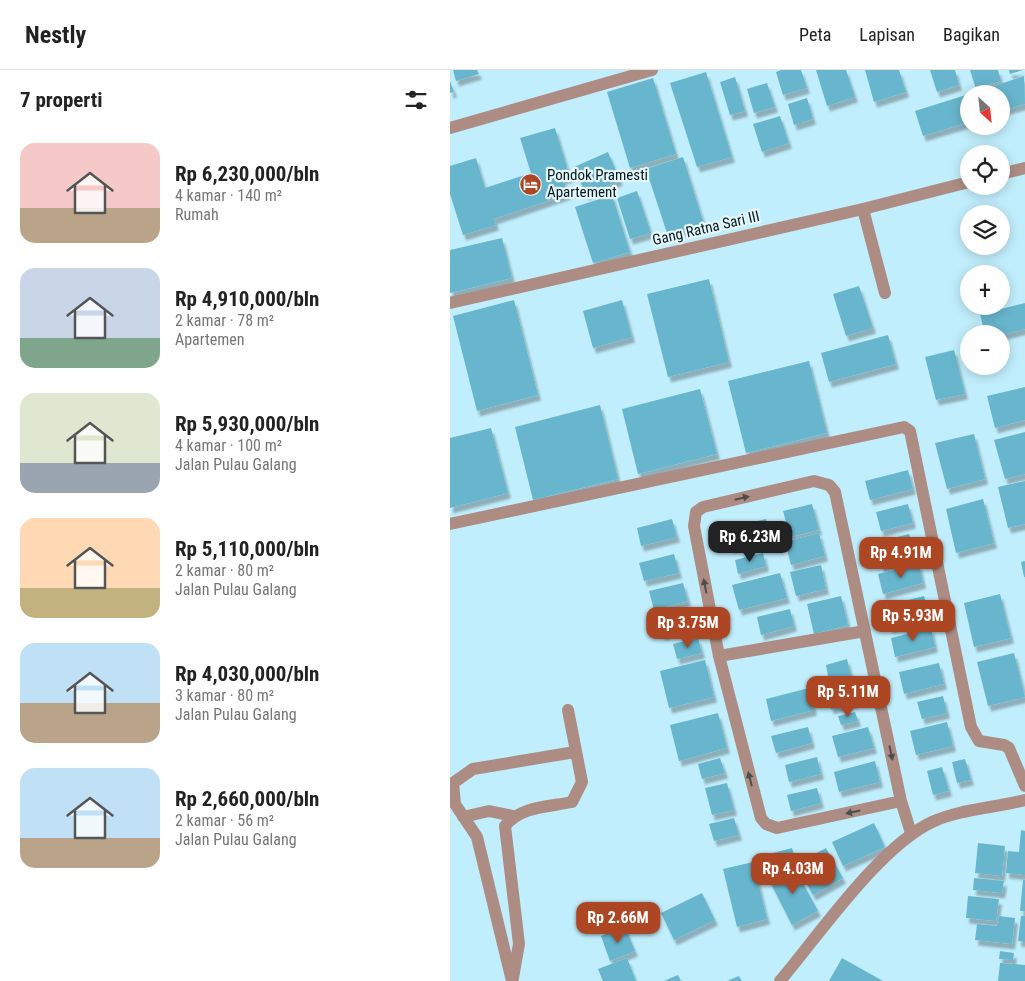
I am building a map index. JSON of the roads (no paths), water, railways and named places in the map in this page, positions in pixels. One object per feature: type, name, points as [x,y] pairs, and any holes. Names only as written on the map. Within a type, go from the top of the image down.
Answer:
[{"type":"street","points":[[450,128],[652,70]]},
{"type":"street","points":[[1010,172],[1025,168]]},
{"type":"street","name":"Gang Ratna Sari III","points":[[450,303],[863,209],[960,184]]},
{"type":"street","points":[[863,209],[885,293]]},
{"type":"street","points":[[450,524],[904,427],[910,431],[971,727],[979,741],[1004,745],[1008,748],[1025,786]]},
{"type":"street","points":[[901,801],[777,828],[766,824],[758,810],[719,656],[694,526],[696,512],[703,506],[814,481],[829,485],[835,492],[901,801],[911,834]]},
{"type":"street","points":[[719,656],[865,631]]},
{"type":"street","points":[[512,981],[519,944],[505,826],[513,816],[526,810],[572,802],[582,782],[568,710]]},
{"type":"street","points":[[512,981],[477,837],[455,804],[453,783],[473,769],[575,752]]},
{"type":"street","points":[[780,981],[864,881],[911,834],[934,821],[1025,800]]},
{"type":"street","points":[[463,817],[489,811],[513,816]]},
{"type":"place","name":"Pondok Pramesti Apartement","points":[[531,184]]}]
